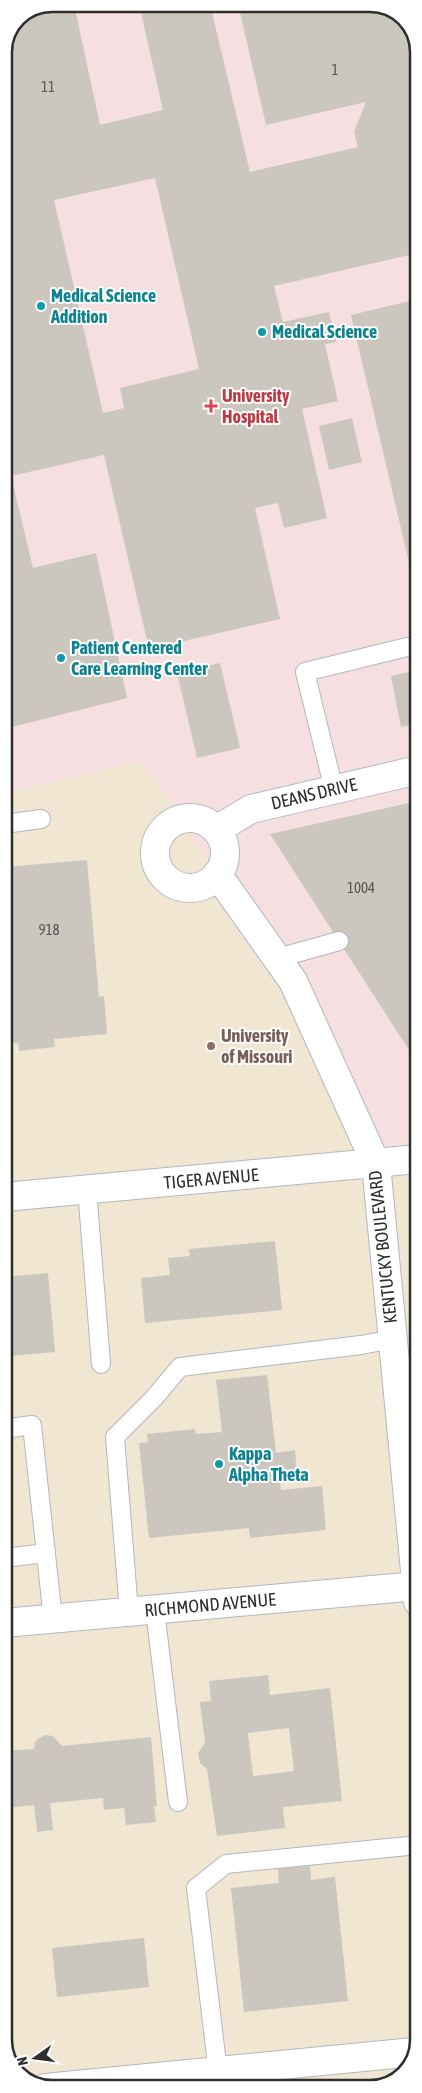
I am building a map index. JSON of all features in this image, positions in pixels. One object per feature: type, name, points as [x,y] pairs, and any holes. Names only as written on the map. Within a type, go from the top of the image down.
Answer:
[{"type":"street","name":"DEANS DRIVE","points":[[216,830],[251,809],[409,772]]},
{"type":"street","points":[[192,818],[204,821],[216,830],[225,848],[224,860],[212,880],[202,886],[180,887],[162,874],[157,864],[155,853],[161,832],[169,825],[180,819],[192,818]]},
{"type":"street","name":"KENTUCKY BOULEVARD","points":[[217,874],[293,981],[376,1164],[410,1517]]},
{"type":"street","name":"TIGER AVENUE","points":[[13,1196],[410,1160]]},
{"type":"street","name":"RICHMOND AVENUE","points":[[13,1622],[142,1611],[410,1594]]},
{"type":"street","points":[[219,2080],[407,2053]]},
{"type":"lane","points":[[334,790],[305,672],[407,647]]},
{"type":"lane","points":[[12,823],[40,819]]},
{"type":"lane","points":[[278,958],[339,941]]},
{"type":"lane","points":[[87,1189],[101,1364]]},
{"type":"lane","points":[[178,1802],[142,1611],[115,1437],[154,1398],[180,1367],[361,1345],[393,1339]]},
{"type":"lane","points":[[13,1427],[32,1425],[53,1619]]},
{"type":"lane","points":[[13,1557],[46,1553]]},
{"type":"lane","points":[[219,2080],[196,1888],[226,1864],[410,1845]]},
{"type":"shaded area","name":"University Hospital","points":[[52,12],[380,14],[398,24],[403,30],[409,47],[410,1156],[376,1164],[293,981],[217,874],[143,761],[12,791],[13,44],[19,30],[30,19]]},
{"type":"shaded area","name":"University of Missouri","points":[[44,13],[270,13],[388,17],[403,30],[409,47],[410,2041],[407,2054],[400,2067],[390,2075],[375,2080],[44,2080],[26,2071],[18,2061],[13,2046],[12,52],[19,30],[30,19]]},
{"type":"building","name":"Medical Science","points":[[76,12],[100,125],[163,110],[141,12],[212,13],[250,172],[358,147],[354,132],[366,102],[266,125],[240,13],[372,13],[392,19],[403,30],[409,47],[409,255],[274,286],[283,322],[329,312],[336,342],[325,344],[338,401],[302,409],[327,518],[284,528],[278,503],[255,508],[280,619],[149,649],[104,455],[12,476],[12,52],[19,30],[30,19],[44,13]],"holes":[[[155,178],[199,369],[120,388],[124,408],[103,413],[54,200]]]},
{"type":"building","points":[[409,301],[409,564],[351,315]]},
{"type":"building","points":[[352,418],[362,462],[329,470],[319,426]]},
{"type":"building","name":"Medical Science","points":[[12,481],[33,568],[96,553],[127,698],[12,727]]},
{"type":"building","points":[[220,663],[240,748],[197,758],[177,673]]},
{"type":"building","points":[[409,672],[409,726],[401,727],[391,676]]},
{"type":"building","points":[[409,803],[410,1050],[409,1050],[270,834]]},
{"type":"building","points":[[87,860],[99,997],[104,996],[107,1034],[54,1039],[55,1047],[19,1051],[18,1043],[12,1043],[12,866]]},
{"type":"building","points":[[275,1241],[282,1310],[145,1323],[141,1278],[170,1275],[168,1258],[190,1256],[189,1249]]},
{"type":"building","points":[[48,1273],[55,1352],[13,1356],[13,1276]]},
{"type":"building","name":"Kappa Alpha Theta","points":[[267,1375],[276,1453],[295,1450],[297,1475],[279,1477],[281,1490],[322,1486],[326,1530],[250,1538],[249,1528],[149,1538],[139,1443],[148,1442],[147,1434],[195,1429],[196,1434],[222,1432],[216,1380]]},
{"type":"building","points":[[268,1675],[270,1695],[330,1688],[342,1801],[283,1807],[285,1828],[217,1836],[207,1769],[200,1763],[198,1753],[205,1743],[200,1702],[211,1701],[209,1681]],"holes":[[[289,1728],[294,1771],[253,1776],[248,1733]]]},
{"type":"building","points":[[45,1735],[53,1736],[62,1746],[151,1737],[157,1806],[154,1806],[156,1822],[126,1825],[124,1808],[104,1810],[103,1798],[50,1803],[53,1830],[37,1832],[34,1805],[13,1807],[13,1750],[34,1749],[35,1742]]},
{"type":"building","points":[[310,1865],[311,1880],[335,1877],[348,2001],[244,2012],[231,1888],[279,1883],[278,1869]]},
{"type":"building","points":[[144,1938],[149,1987],[57,1997],[52,1948]]},
{"type":"place","name":"Medical Science Addition","points":[[41,306]]},
{"type":"place","name":"Medical Science","points":[[262,332]]},
{"type":"place","name":"University Hospital","points":[[211,406]]},
{"type":"place","name":"Patient Centered Care Learning Center","points":[[61,658]]},
{"type":"place","name":"University of Missouri","points":[[211,1046]]},
{"type":"place","name":"Kappa Alpha Theta","points":[[219,1464]]}]
